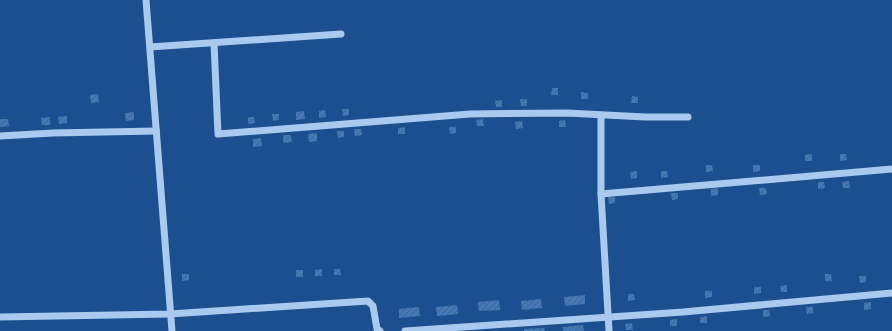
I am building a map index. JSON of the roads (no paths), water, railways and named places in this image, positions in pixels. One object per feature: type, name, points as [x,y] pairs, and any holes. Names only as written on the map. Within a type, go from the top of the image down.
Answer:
[{"type":"street","points":[[146,0],[172,331]]},
{"type":"street","points":[[150,47],[341,34]]},
{"type":"street","points":[[214,43],[218,134],[470,114],[567,113],[688,117]]},
{"type":"street","points":[[601,115],[601,194],[609,331]]},
{"type":"street","points":[[0,136],[156,130]]},
{"type":"street","points":[[601,194],[892,169]]},
{"type":"street","points":[[406,331],[608,317],[892,294]]},
{"type":"street","points":[[0,317],[170,314],[368,301],[373,306],[377,329],[380,331]]}]
